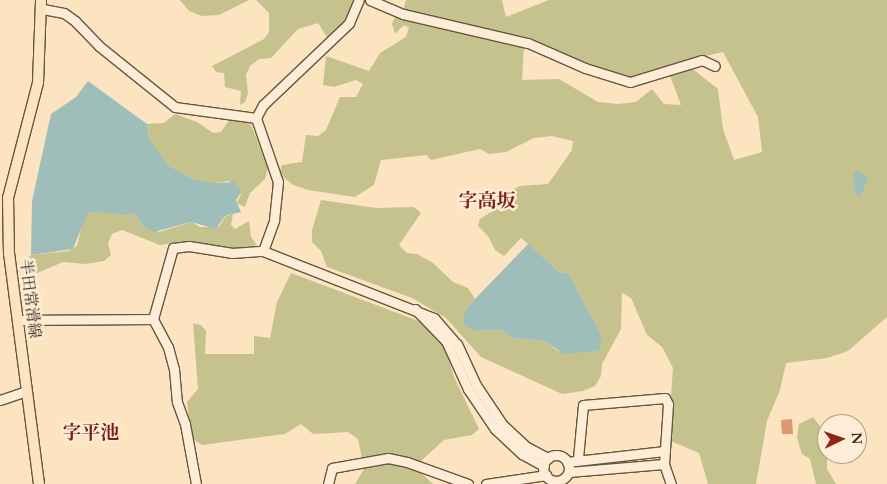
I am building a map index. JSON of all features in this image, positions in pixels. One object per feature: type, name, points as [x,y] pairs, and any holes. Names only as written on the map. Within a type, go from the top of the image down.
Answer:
[{"type":"main road","name":"半田常滑線","points":[[39,484],[8,254],[8,198],[38,83],[42,4]]},
{"type":"street","points":[[263,251],[274,220],[278,182],[256,118],[263,105],[349,23],[358,0]]},
{"type":"street","points":[[370,0],[403,14],[528,43],[585,68],[630,82],[702,60],[715,66]]},
{"type":"street","points":[[42,4],[64,12],[99,46],[175,107],[256,118]]},
{"type":"street","points":[[196,484],[185,424],[177,402],[174,370],[168,347],[153,320],[173,248],[189,246],[232,253],[263,251],[414,308],[446,341],[462,365],[495,429],[525,451],[547,472]]},
{"type":"street","points":[[18,320],[153,320]]},
{"type":"street","points":[[0,400],[26,390]]},
{"type":"street","points":[[578,458],[583,405],[663,397],[668,404],[664,464],[671,484]]},
{"type":"street","points":[[567,462],[578,458],[664,451]]},
{"type":"street","points":[[616,455],[618,468]]},
{"type":"street","points":[[547,472],[560,456],[567,462],[568,478]]},
{"type":"street","points":[[328,484],[332,468],[388,458],[468,484]]},
{"type":"street","points":[[486,484],[547,472],[568,478],[618,468],[664,464]]},
{"type":"shaded area","points":[[180,0],[249,0],[219,15],[202,16],[189,11]]},
{"type":"shaded area","points":[[256,0],[354,0],[341,29],[328,39],[318,23],[298,29],[271,58],[259,59],[250,66],[246,75],[248,93],[245,102],[240,105],[241,91],[225,87],[224,73],[216,72],[212,66],[264,39],[269,32],[269,13]]},
{"type":"shaded area","points":[[406,0],[502,0],[506,17],[549,0],[887,0],[887,317],[848,351],[827,358],[786,363],[780,390],[767,421],[756,484],[708,484],[699,453],[668,440],[673,368],[662,347],[647,335],[631,298],[622,293],[621,329],[602,364],[601,376],[595,386],[583,391],[562,394],[481,357],[446,318],[412,298],[327,267],[321,251],[312,242],[312,230],[321,200],[376,208],[414,207],[421,213],[399,245],[407,253],[417,254],[433,263],[453,282],[468,288],[475,299],[465,311],[476,331],[502,330],[512,338],[544,341],[558,351],[593,351],[600,332],[569,274],[560,272],[521,238],[504,256],[495,250],[488,236],[478,226],[480,219],[494,210],[495,199],[520,186],[548,184],[572,150],[573,141],[552,136],[534,138],[506,152],[489,154],[480,149],[431,160],[426,155],[381,160],[374,185],[355,197],[308,190],[293,185],[281,175],[280,170],[282,165],[302,162],[306,135],[318,136],[326,130],[340,97],[356,97],[363,84],[356,80],[334,87],[323,85],[326,56],[369,71],[380,53],[406,37],[409,28],[404,25],[395,34],[392,24],[395,17],[524,45],[522,80],[559,79],[598,102],[618,104],[636,102],[652,89],[664,104],[681,105],[669,73],[690,67],[718,89],[723,129],[734,160],[762,152],[758,117],[723,52],[671,64],[629,80],[529,40],[403,11]]},
{"type":"shaded area","points":[[175,114],[197,122],[213,133],[221,132],[230,119],[246,120],[252,127],[268,168],[265,179],[250,193],[245,207],[237,203],[241,194],[229,181],[215,183],[193,179],[168,165],[157,151],[149,139],[147,124],[164,123]]},
{"type":"shaded area","points":[[88,212],[137,215],[142,226],[159,232],[192,222],[200,227],[219,227],[225,217],[233,214],[231,225],[235,229],[249,221],[251,237],[257,245],[233,249],[188,241],[160,245],[122,230],[112,234],[108,243],[111,255],[104,261],[86,264],[63,262],[35,274],[27,273],[26,259],[31,255],[68,251],[77,246],[84,217]]},
{"type":"shaded area","points":[[291,273],[416,320],[434,331],[446,350],[454,377],[479,429],[472,435],[444,440],[421,461],[420,472],[433,484],[355,484],[364,469],[358,439],[348,432],[313,434],[301,424],[285,434],[202,445],[191,438],[187,402],[198,389],[193,323],[201,325],[206,331],[205,354],[254,354],[254,336],[270,338],[277,302]]},
{"type":"shaded area","points":[[813,417],[817,422],[817,464],[827,464],[827,469],[836,484],[816,484],[810,459],[802,454],[797,438],[799,424]]},
{"type":"water","points":[[88,81],[147,124],[149,139],[168,165],[193,179],[215,183],[234,182],[242,191],[236,200],[241,212],[225,216],[216,229],[191,222],[154,232],[142,226],[137,215],[88,212],[73,249],[31,255],[32,201],[51,114],[76,97]]},
{"type":"water","points":[[858,170],[868,179],[860,197],[855,194],[854,185],[854,173]]},
{"type":"water","points":[[528,244],[560,272],[569,274],[600,332],[601,346],[598,351],[564,354],[544,341],[512,338],[502,330],[476,331],[463,325],[465,311]]},
{"type":"building","points":[[792,419],[793,434],[782,434],[781,420]]},
{"type":"district","name":"字高坂","points":[[487,202]]},
{"type":"district","name":"字平池","points":[[91,434]]}]
